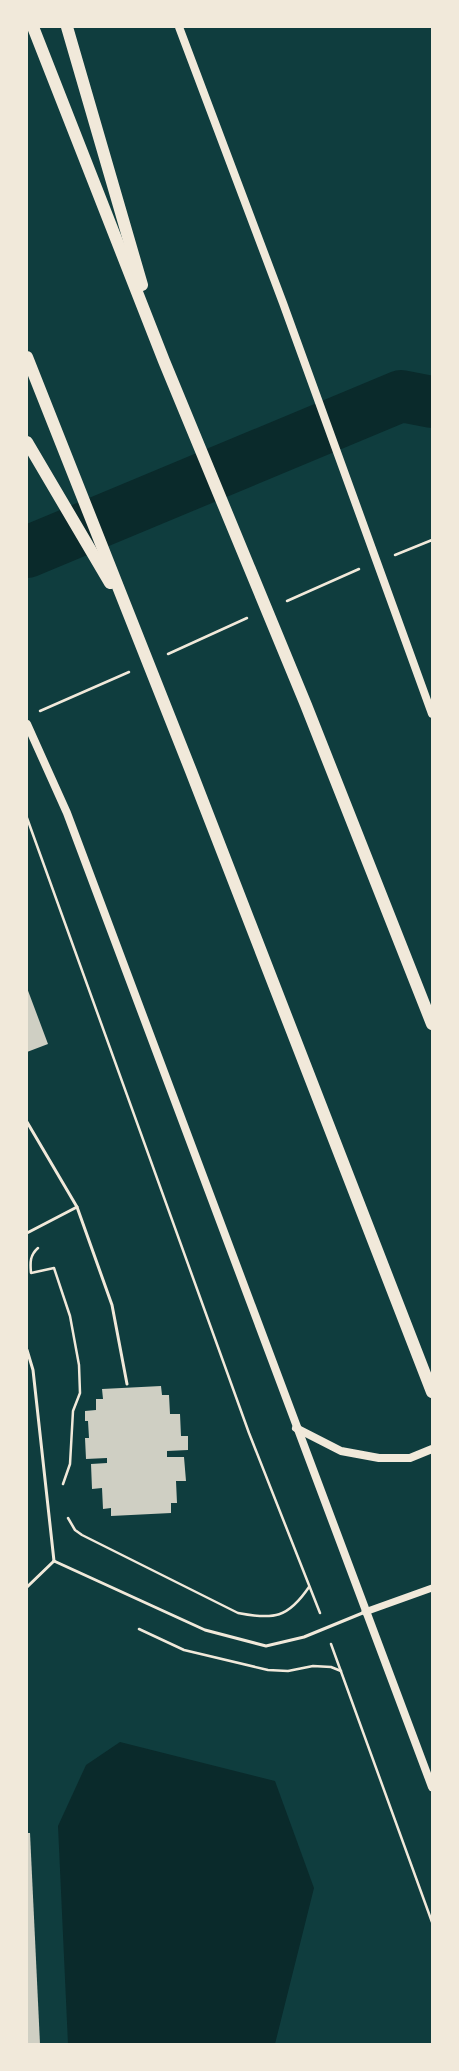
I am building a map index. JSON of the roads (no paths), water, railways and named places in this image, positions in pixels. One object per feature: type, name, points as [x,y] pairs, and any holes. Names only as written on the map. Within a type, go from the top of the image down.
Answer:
[{"type":"highway","points":[[33,27],[164,361],[306,705],[432,1024]]},
{"type":"highway","points":[[67,27],[164,361]]},
{"type":"highway","points":[[27,356],[191,771],[432,1392]]},
{"type":"highway","points":[[27,442],[129,616]]},
{"type":"main road","points":[[179,27],[283,303],[432,714]]},
{"type":"main road","points":[[27,724],[67,813],[296,1428],[432,1787]]},
{"type":"main road","points":[[296,1428],[341,1451],[379,1458],[410,1458],[432,1449]]},
{"type":"street","points":[[366,1612],[432,1588]]},
{"type":"lane","points":[[27,1122],[77,1207],[112,1305],[127,1384]]},
{"type":"lane","points":[[27,1233],[77,1207]]},
{"type":"lane","points":[[27,1350],[33,1370],[54,1561]]},
{"type":"lane","points":[[27,1587],[54,1561]]},
{"type":"lane","points":[[54,1561],[205,1630],[266,1646],[304,1637],[366,1612]]},
{"type":"water","points":[[120,1742],[275,1781],[314,1888],[275,2044],[68,2044],[58,1826],[86,1765]]},
{"type":"waterway","points":[[27,552],[401,396],[432,402]]}]
